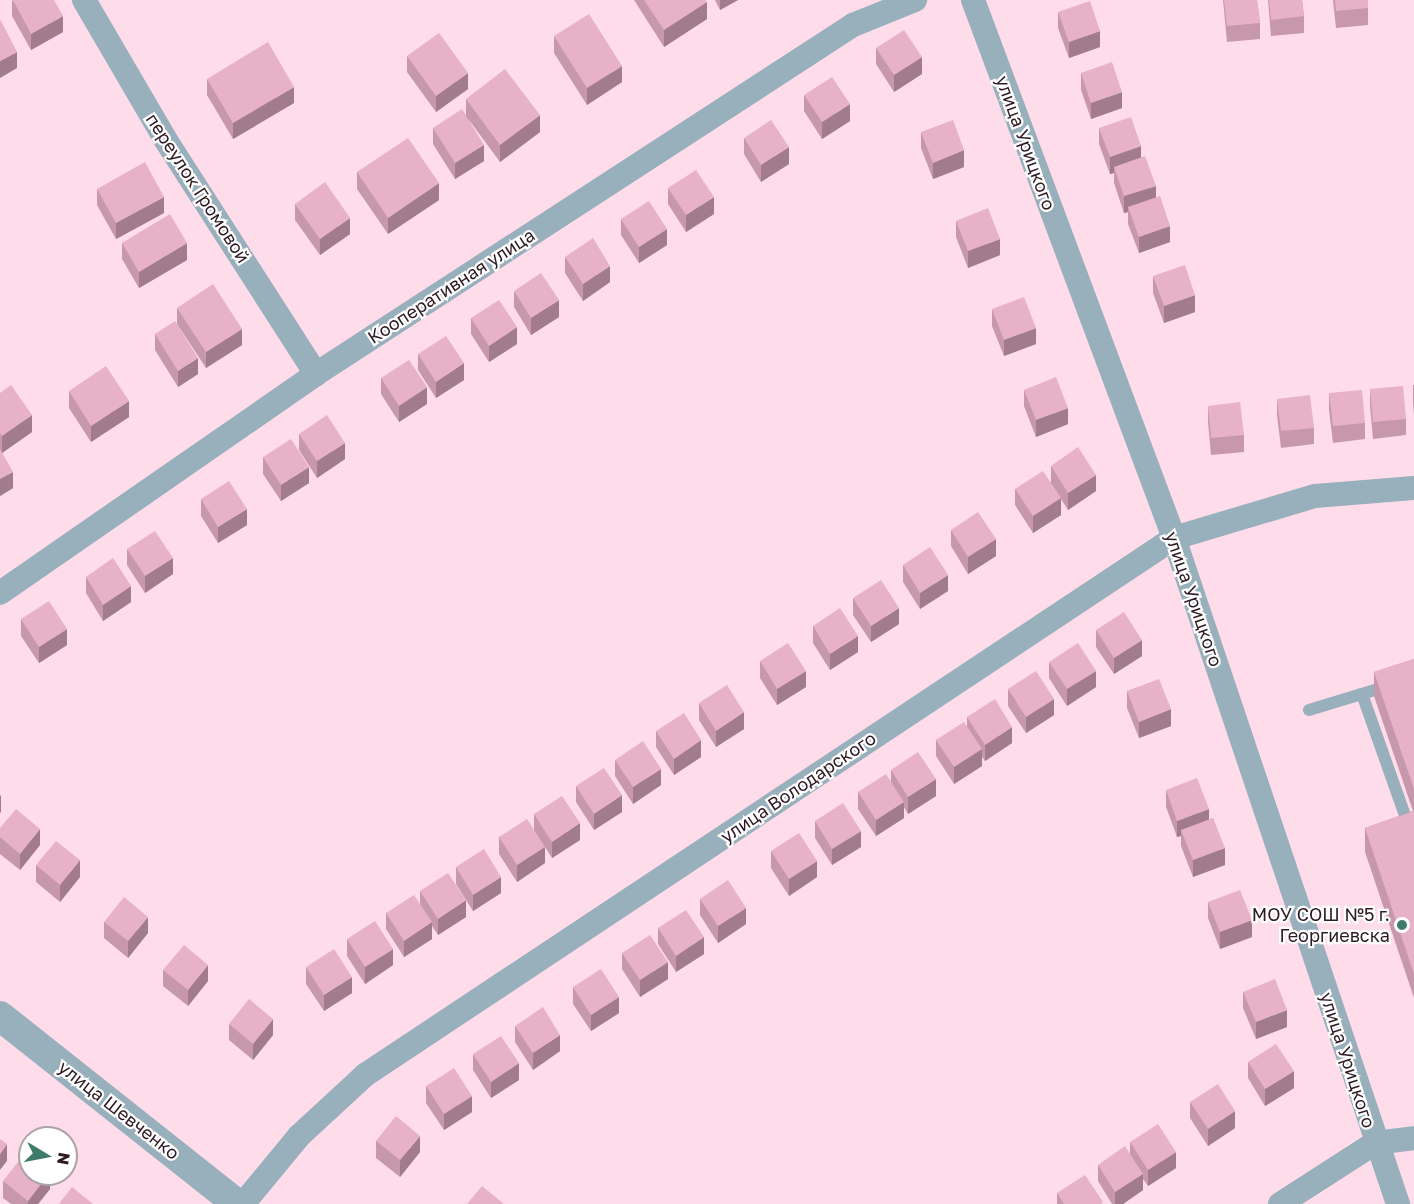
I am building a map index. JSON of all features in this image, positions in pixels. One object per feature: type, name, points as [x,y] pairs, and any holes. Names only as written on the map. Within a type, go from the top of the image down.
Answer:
[{"type":"street","name":"переулок Громовой","points":[[84,0],[161,132],[316,374]]},
{"type":"street","name":"Кооперативная улица","points":[[0,593],[316,374],[853,25],[915,0]]},
{"type":"street","name":"улица Урицкого","points":[[973,0],[1174,538],[1375,1143],[1398,1204]]},
{"type":"street","name":"улица Володарского","points":[[243,1204],[299,1136],[365,1075],[1174,538],[1315,496],[1414,488]]},
{"type":"street","name":"улица Шевченко","points":[[0,1016],[237,1204]]},
{"type":"street","points":[[1280,1204],[1375,1143],[1414,1138]]},
{"type":"lane","points":[[1310,710],[1414,678]]},
{"type":"lane","points":[[1362,694],[1406,818]]},
{"type":"building","points":[[13,0],[54,0],[63,16],[31,34]]},
{"type":"building","points":[[644,0],[705,0],[707,2],[664,30]]},
{"type":"building","points":[[1224,0],[1257,0],[1260,23],[1227,26]]},
{"type":"building","points":[[1269,0],[1302,0],[1304,16],[1271,20]]},
{"type":"building","points":[[1335,0],[1368,0],[1368,8],[1336,11]]},
{"type":"building","points":[[1090,1],[1100,31],[1069,42],[1058,12]]},
{"type":"building","points":[[589,14],[622,66],[587,88],[554,36]]},
{"type":"building","points":[[0,19],[17,52],[0,61]]},
{"type":"building","points":[[904,30],[922,57],[894,75],[876,48]]},
{"type":"building","points":[[439,33],[468,73],[436,96],[407,56]]},
{"type":"building","points":[[268,42],[294,87],[233,123],[207,79]]},
{"type":"building","points":[[1112,62],[1122,92],[1091,103],[1081,73]]},
{"type":"building","points":[[505,69],[540,115],[500,145],[466,99]]},
{"type":"building","points":[[832,77],[850,104],[822,122],[804,95]]},
{"type":"building","points":[[462,109],[484,145],[455,163],[433,128]]},
{"type":"building","points":[[1131,117],[1141,146],[1110,157],[1099,128]]},
{"type":"building","points":[[771,120],[789,147],[761,165],[744,138]]},
{"type":"building","points":[[953,120],[964,150],[933,163],[921,132]]},
{"type":"building","points":[[408,138],[439,183],[388,218],[357,172]]},
{"type":"building","points":[[1145,156],[1156,186],[1124,196],[1114,167]]},
{"type":"building","points":[[145,162],[164,197],[116,223],[97,189]]},
{"type":"building","points":[[696,170],[714,197],[686,215],[668,188]]},
{"type":"building","points":[[325,182],[350,218],[320,239],[295,204]]},
{"type":"building","points":[[1160,196],[1170,226],[1139,237],[1128,207]]},
{"type":"building","points":[[649,201],[667,229],[639,247],[621,219]]},
{"type":"building","points":[[988,208],[1000,239],[968,251],[956,221]]},
{"type":"building","points":[[170,214],[187,243],[139,272],[122,243]]},
{"type":"building","points":[[593,238],[610,266],[583,284],[565,257]]},
{"type":"building","points":[[1185,265],[1195,295],[1164,306],[1153,276]]},
{"type":"building","points":[[541,273],[559,300],[531,318],[514,291]]},
{"type":"building","points":[[213,284],[242,329],[206,352],[177,308]]},
{"type":"building","points":[[1024,297],[1036,328],[1004,340],[992,309]]},
{"type":"building","points":[[499,300],[517,327],[489,346],[471,318]]},
{"type":"building","points":[[175,321],[198,358],[178,371],[155,334]]},
{"type":"building","points":[[446,336],[464,363],[436,382],[418,354]]},
{"type":"building","points":[[409,360],[427,387],[399,406],[381,378]]},
{"type":"building","points":[[106,366],[129,401],[91,426],[69,391]]},
{"type":"building","points":[[1056,377],[1068,408],[1036,420],[1024,390]]},
{"type":"building","points":[[11,385],[32,415],[2,436],[0,433],[0,393]]},
{"type":"building","points":[[1403,386],[1406,419],[1373,422],[1370,389]]},
{"type":"building","points":[[1362,390],[1365,423],[1333,426],[1329,393]]},
{"type":"building","points":[[1310,395],[1314,428],[1281,431],[1277,399]]},
{"type":"building","points":[[1240,402],[1244,435],[1211,438],[1208,406]]},
{"type":"building","points":[[327,415],[345,443],[317,461],[299,434]]},
{"type":"building","points":[[291,439],[309,467],[281,485],[263,457]]},
{"type":"building","points":[[1078,447],[1096,475],[1068,493],[1051,466]]},
{"type":"building","points":[[0,449],[13,472],[0,479]]},
{"type":"building","points":[[1043,471],[1061,498],[1033,516],[1015,489]]},
{"type":"building","points":[[229,481],[247,509],[218,527],[201,499]]},
{"type":"building","points":[[978,512],[996,539],[968,557],[951,530]]},
{"type":"building","points":[[155,531],[173,558],[145,576],[127,549]]},
{"type":"building","points":[[930,547],[948,575],[920,593],[903,565]]},
{"type":"building","points":[[113,558],[131,586],[103,605],[86,577]]},
{"type":"building","points":[[881,580],[899,608],[871,626],[853,598]]},
{"type":"building","points":[[49,601],[67,629],[39,647],[21,619]]},
{"type":"building","points":[[840,608],[858,636],[830,654],[813,626]]},
{"type":"building","points":[[1124,612],[1142,640],[1114,658],[1096,630]]},
{"type":"building","points":[[788,643],[806,671],[777,689],[760,661]]},
{"type":"building","points":[[1078,643],[1096,671],[1067,689],[1049,662]]},
{"type":"building","points":[[1414,659],[1414,789],[1374,672]]},
{"type":"building","points":[[1036,671],[1054,699],[1026,717],[1008,689]]},
{"type":"building","points":[[1159,679],[1171,709],[1139,722],[1127,691]]},
{"type":"building","points":[[727,685],[744,712],[716,731],[699,703]]},
{"type":"building","points":[[995,699],[1012,727],[985,745],[967,717]]},
{"type":"building","points":[[684,713],[701,740],[674,759],[656,731]]},
{"type":"building","points":[[964,722],[982,749],[954,767],[936,740]]},
{"type":"building","points":[[643,741],[661,769],[633,787],[615,760]]},
{"type":"building","points":[[918,752],[936,779],[908,797],[891,770]]},
{"type":"building","points":[[604,768],[622,795],[594,814],[576,786]]},
{"type":"building","points":[[886,774],[904,802],[876,820],[858,792]]},
{"type":"building","points":[[1197,778],[1209,809],[1177,821],[1166,790]]},
{"type":"building","points":[[562,796],[580,823],[552,842],[534,814]]},
{"type":"building","points":[[843,803],[861,831],[832,849],[815,821]]},
{"type":"building","points":[[16,809],[40,829],[20,854],[0,837],[0,828]]},
{"type":"building","name":"МОУ СОШ №5 г. Георгиевска","points":[[1414,811],[1414,974],[1365,828]]},
{"type":"building","points":[[1213,818],[1225,848],[1193,860],[1181,830]]},
{"type":"building","points":[[527,819],[545,847],[517,865],[499,837]]},
{"type":"building","points":[[799,833],[817,861],[789,879],[771,851]]},
{"type":"building","points":[[56,841],[80,860],[60,885],[36,865]]},
{"type":"building","points":[[484,849],[501,877],[473,895],[456,867]]},
{"type":"building","points":[[448,873],[466,900],[438,919],[420,891]]},
{"type":"building","points":[[728,880],[746,908],[718,926],[700,899]]},
{"type":"building","points":[[1240,890],[1252,920],[1220,932],[1208,902]]},
{"type":"building","points":[[414,895],[432,922],[404,941],[386,913]]},
{"type":"building","points":[[124,897],[148,917],[128,941],[104,922]]},
{"type":"building","points":[[686,910],[704,937],[676,956],[658,928]]},
{"type":"building","points":[[375,921],[393,949],[365,967],[347,939]]},
{"type":"building","points":[[650,935],[668,962],[640,980],[622,953]]},
{"type":"building","points":[[184,945],[208,965],[188,990],[163,970]]},
{"type":"building","points":[[334,949],[352,977],[324,995],[306,967]]},
{"type":"building","points":[[601,969],[619,997],[591,1015],[573,987]]},
{"type":"building","points":[[1275,979],[1287,1010],[1256,1022],[1243,992]]},
{"type":"building","points":[[249,999],[273,1019],[253,1044],[229,1024]]},
{"type":"building","points":[[543,1007],[560,1035],[533,1053],[515,1026]]},
{"type":"building","points":[[501,1036],[519,1063],[491,1082],[473,1054]]},
{"type":"building","points":[[1276,1044],[1294,1071],[1265,1089],[1248,1062]]},
{"type":"building","points":[[454,1068],[472,1096],[444,1114],[426,1086]]},
{"type":"building","points":[[1218,1084],[1235,1111],[1208,1129],[1190,1102]]},
{"type":"building","points":[[396,1116],[420,1136],[400,1160],[376,1141]]},
{"type":"building","points":[[1158,1124],[1176,1152],[1148,1170],[1130,1142]]},
{"type":"building","points":[[0,1139],[7,1144],[0,1154]]},
{"type":"building","points":[[1125,1146],[1143,1174],[1115,1192],[1098,1165]]},
{"type":"building","points":[[18,1162],[18,1186],[40,1186],[28,1201],[3,1181]]},
{"type":"building","points":[[1085,1175],[1103,1202],[1100,1204],[1064,1204],[1057,1193]]},
{"type":"building","points":[[482,1186],[504,1204],[467,1204]]},
{"type":"building","points":[[72,1187],[93,1204],[59,1204]]},
{"type":"place","name":"МОУ СОШ №5 г. Георгиевска","points":[[1402,925]]}]
